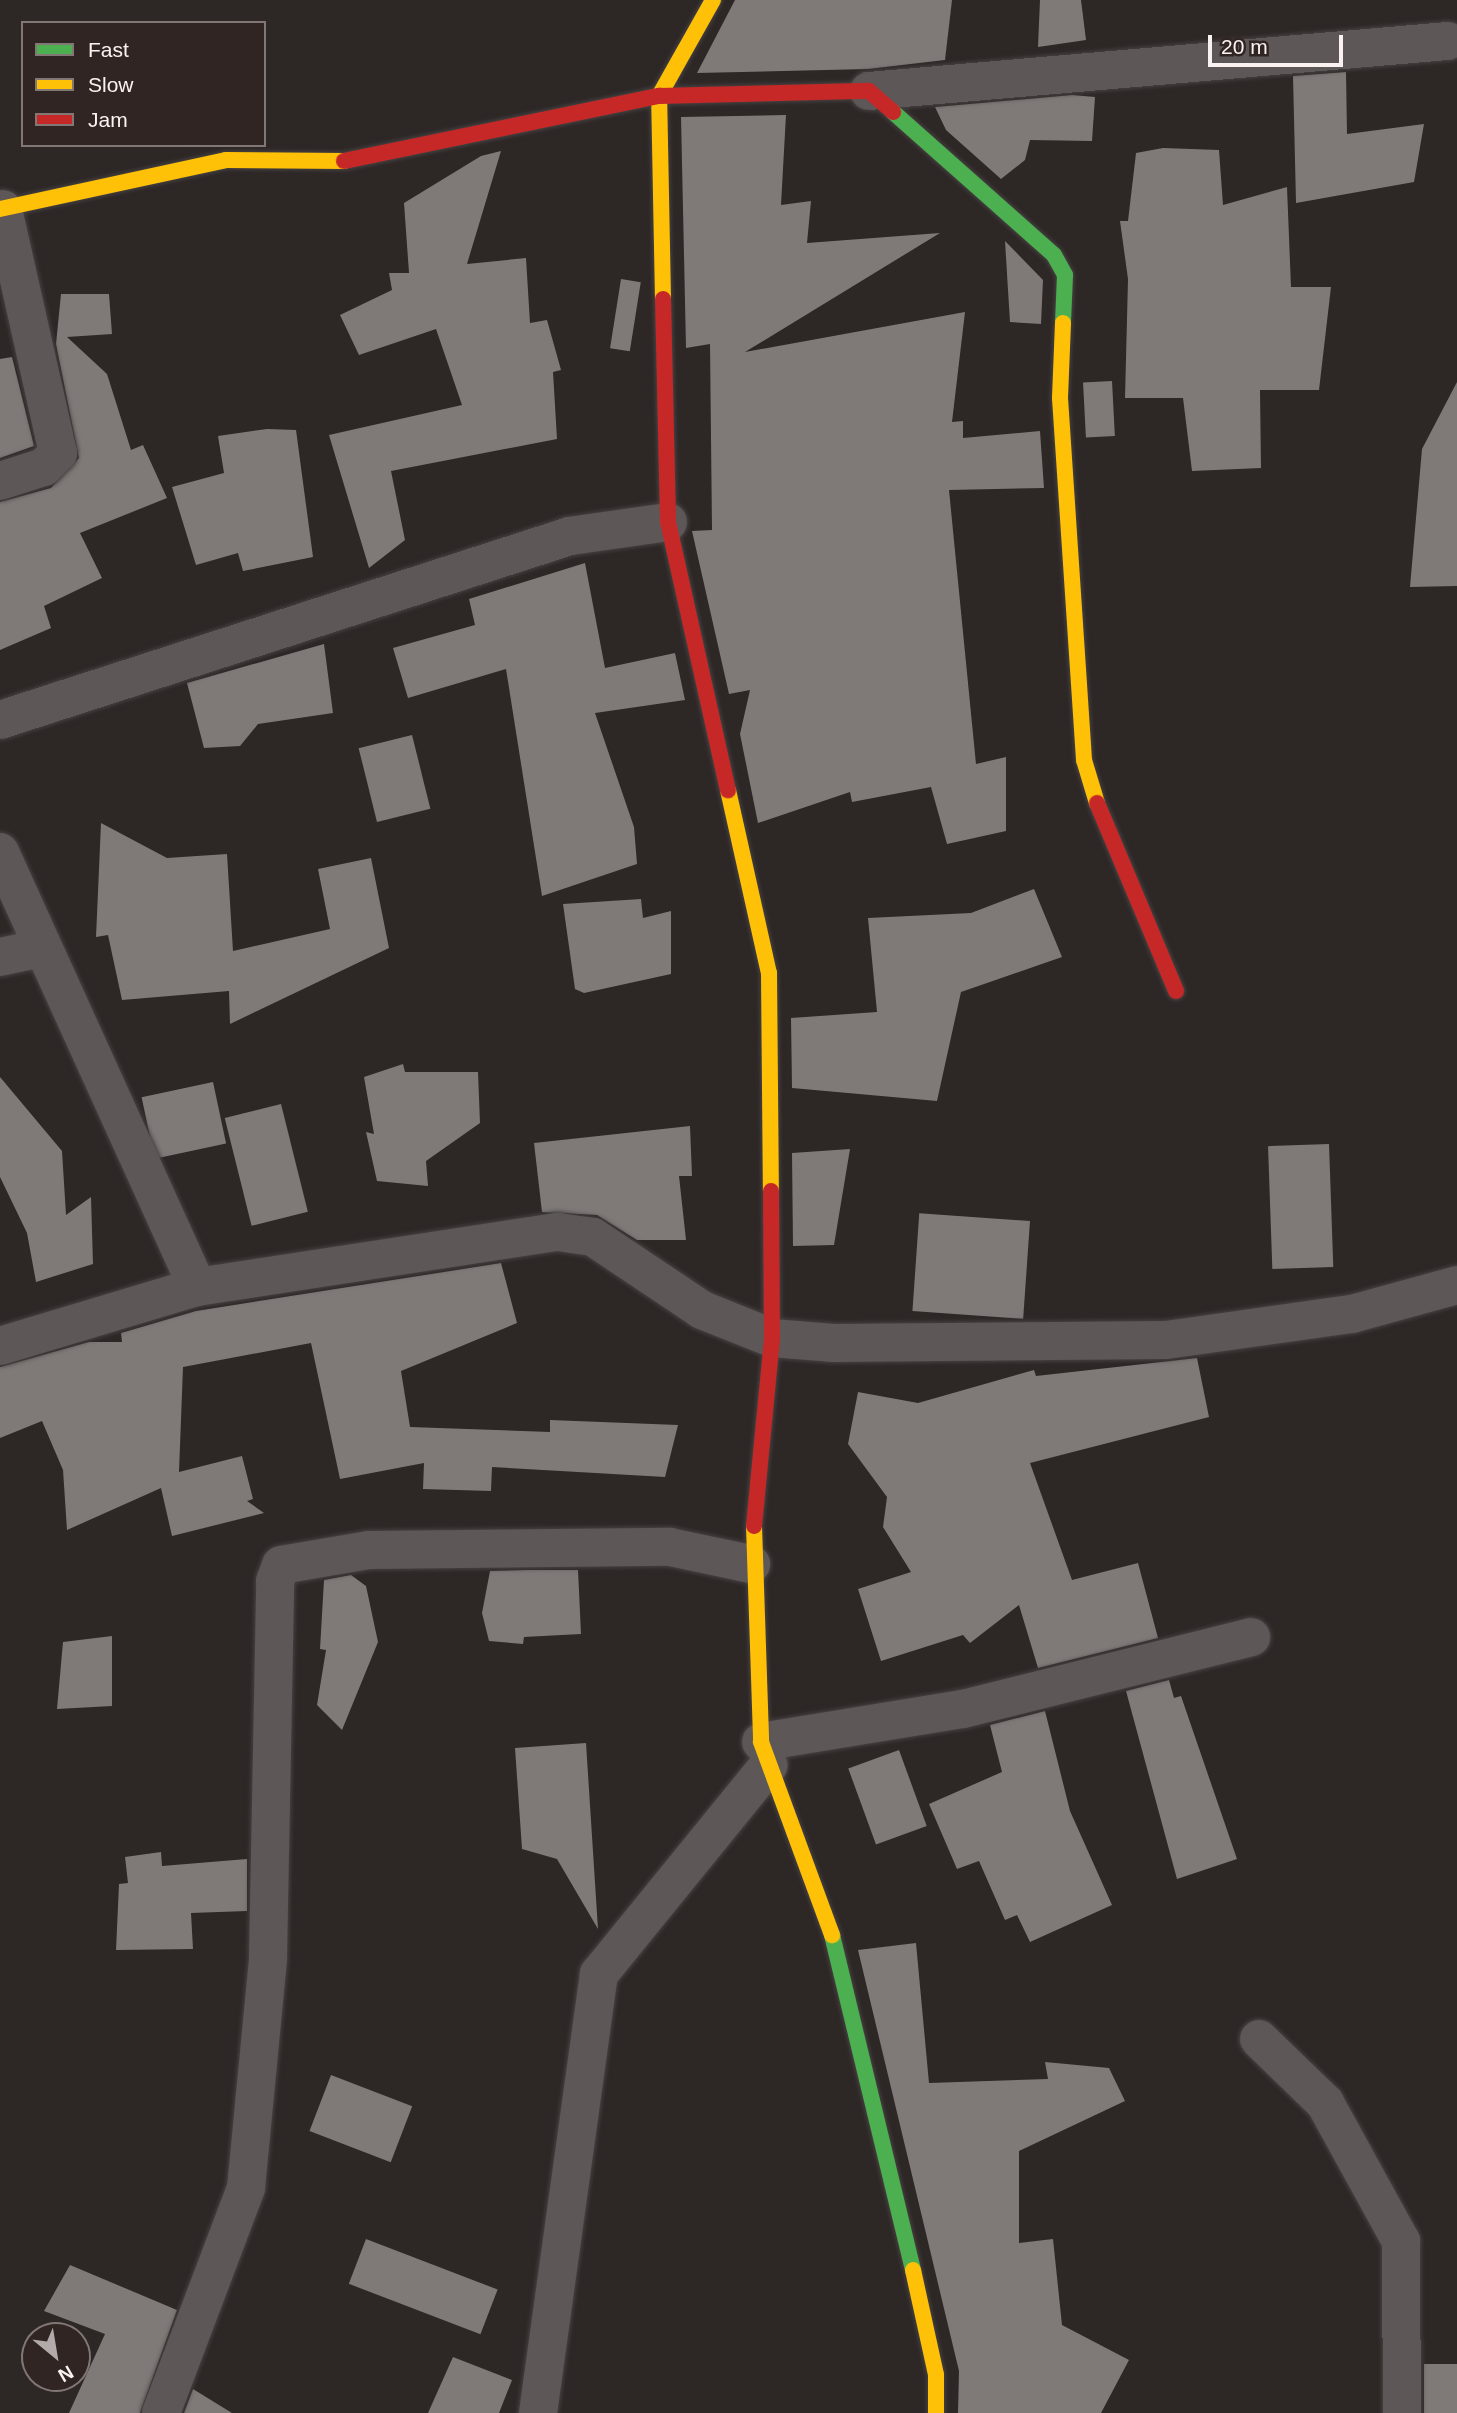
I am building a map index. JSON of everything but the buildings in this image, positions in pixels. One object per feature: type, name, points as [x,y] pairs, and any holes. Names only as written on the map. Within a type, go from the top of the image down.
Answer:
[{"type":"street","points":[[713,0],[659,96],[668,522],[769,973],[772,1338],[751,1564],[765,1754],[822,1899],[867,2064],[936,2375],[936,2413]]},
{"type":"street","points":[[0,481],[44,467],[58,453],[2,209],[226,160],[349,162],[659,96],[869,91],[1448,41]]},
{"type":"street","points":[[869,91],[1054,255],[1065,275],[1060,398],[1084,760],[1103,823],[1176,991]]},
{"type":"street","points":[[0,720],[570,536],[668,522]]},
{"type":"street","points":[[0,852],[197,1287]]},
{"type":"street","points":[[0,957],[42,948]]},
{"type":"street","points":[[0,1346],[197,1287],[571,1231],[609,1246],[690,1305],[772,1338],[1166,1340],[1352,1314],[1457,1285]]},
{"type":"street","points":[[161,2413],[246,2188],[268,1958],[275,1581],[281,1565],[369,1550],[644,1547],[712,1551],[751,1564]]},
{"type":"street","points":[[538,2413],[599,1974],[624,1935],[765,1754],[963,1709],[1251,1637]]},
{"type":"street","points":[[1259,2039],[1325,2103],[1401,2241],[1402,2413]]},
{"type":"traffic: fast","points":[[893,112],[1054,255],[1065,275],[1063,323]]},
{"type":"traffic: fast","points":[[832,1935],[913,2270]]},
{"type":"traffic: slow","points":[[663,299],[659,96],[713,0]]},
{"type":"traffic: slow","points":[[0,209],[226,160],[344,161]]},
{"type":"traffic: slow","points":[[1063,323],[1060,398],[1084,760],[1097,803]]},
{"type":"traffic: slow","points":[[728,790],[769,973],[771,1191]]},
{"type":"traffic: slow","points":[[754,1526],[761,1742],[832,1935]]},
{"type":"traffic: slow","points":[[913,2270],[936,2375],[936,2413]]},
{"type":"traffic: jam","points":[[344,161],[659,96],[869,91],[893,112]]},
{"type":"traffic: jam","points":[[663,299],[668,522],[728,790]]},
{"type":"traffic: jam","points":[[1097,803],[1176,991]]},
{"type":"traffic: jam","points":[[754,1526],[772,1338],[771,1191]]}]
